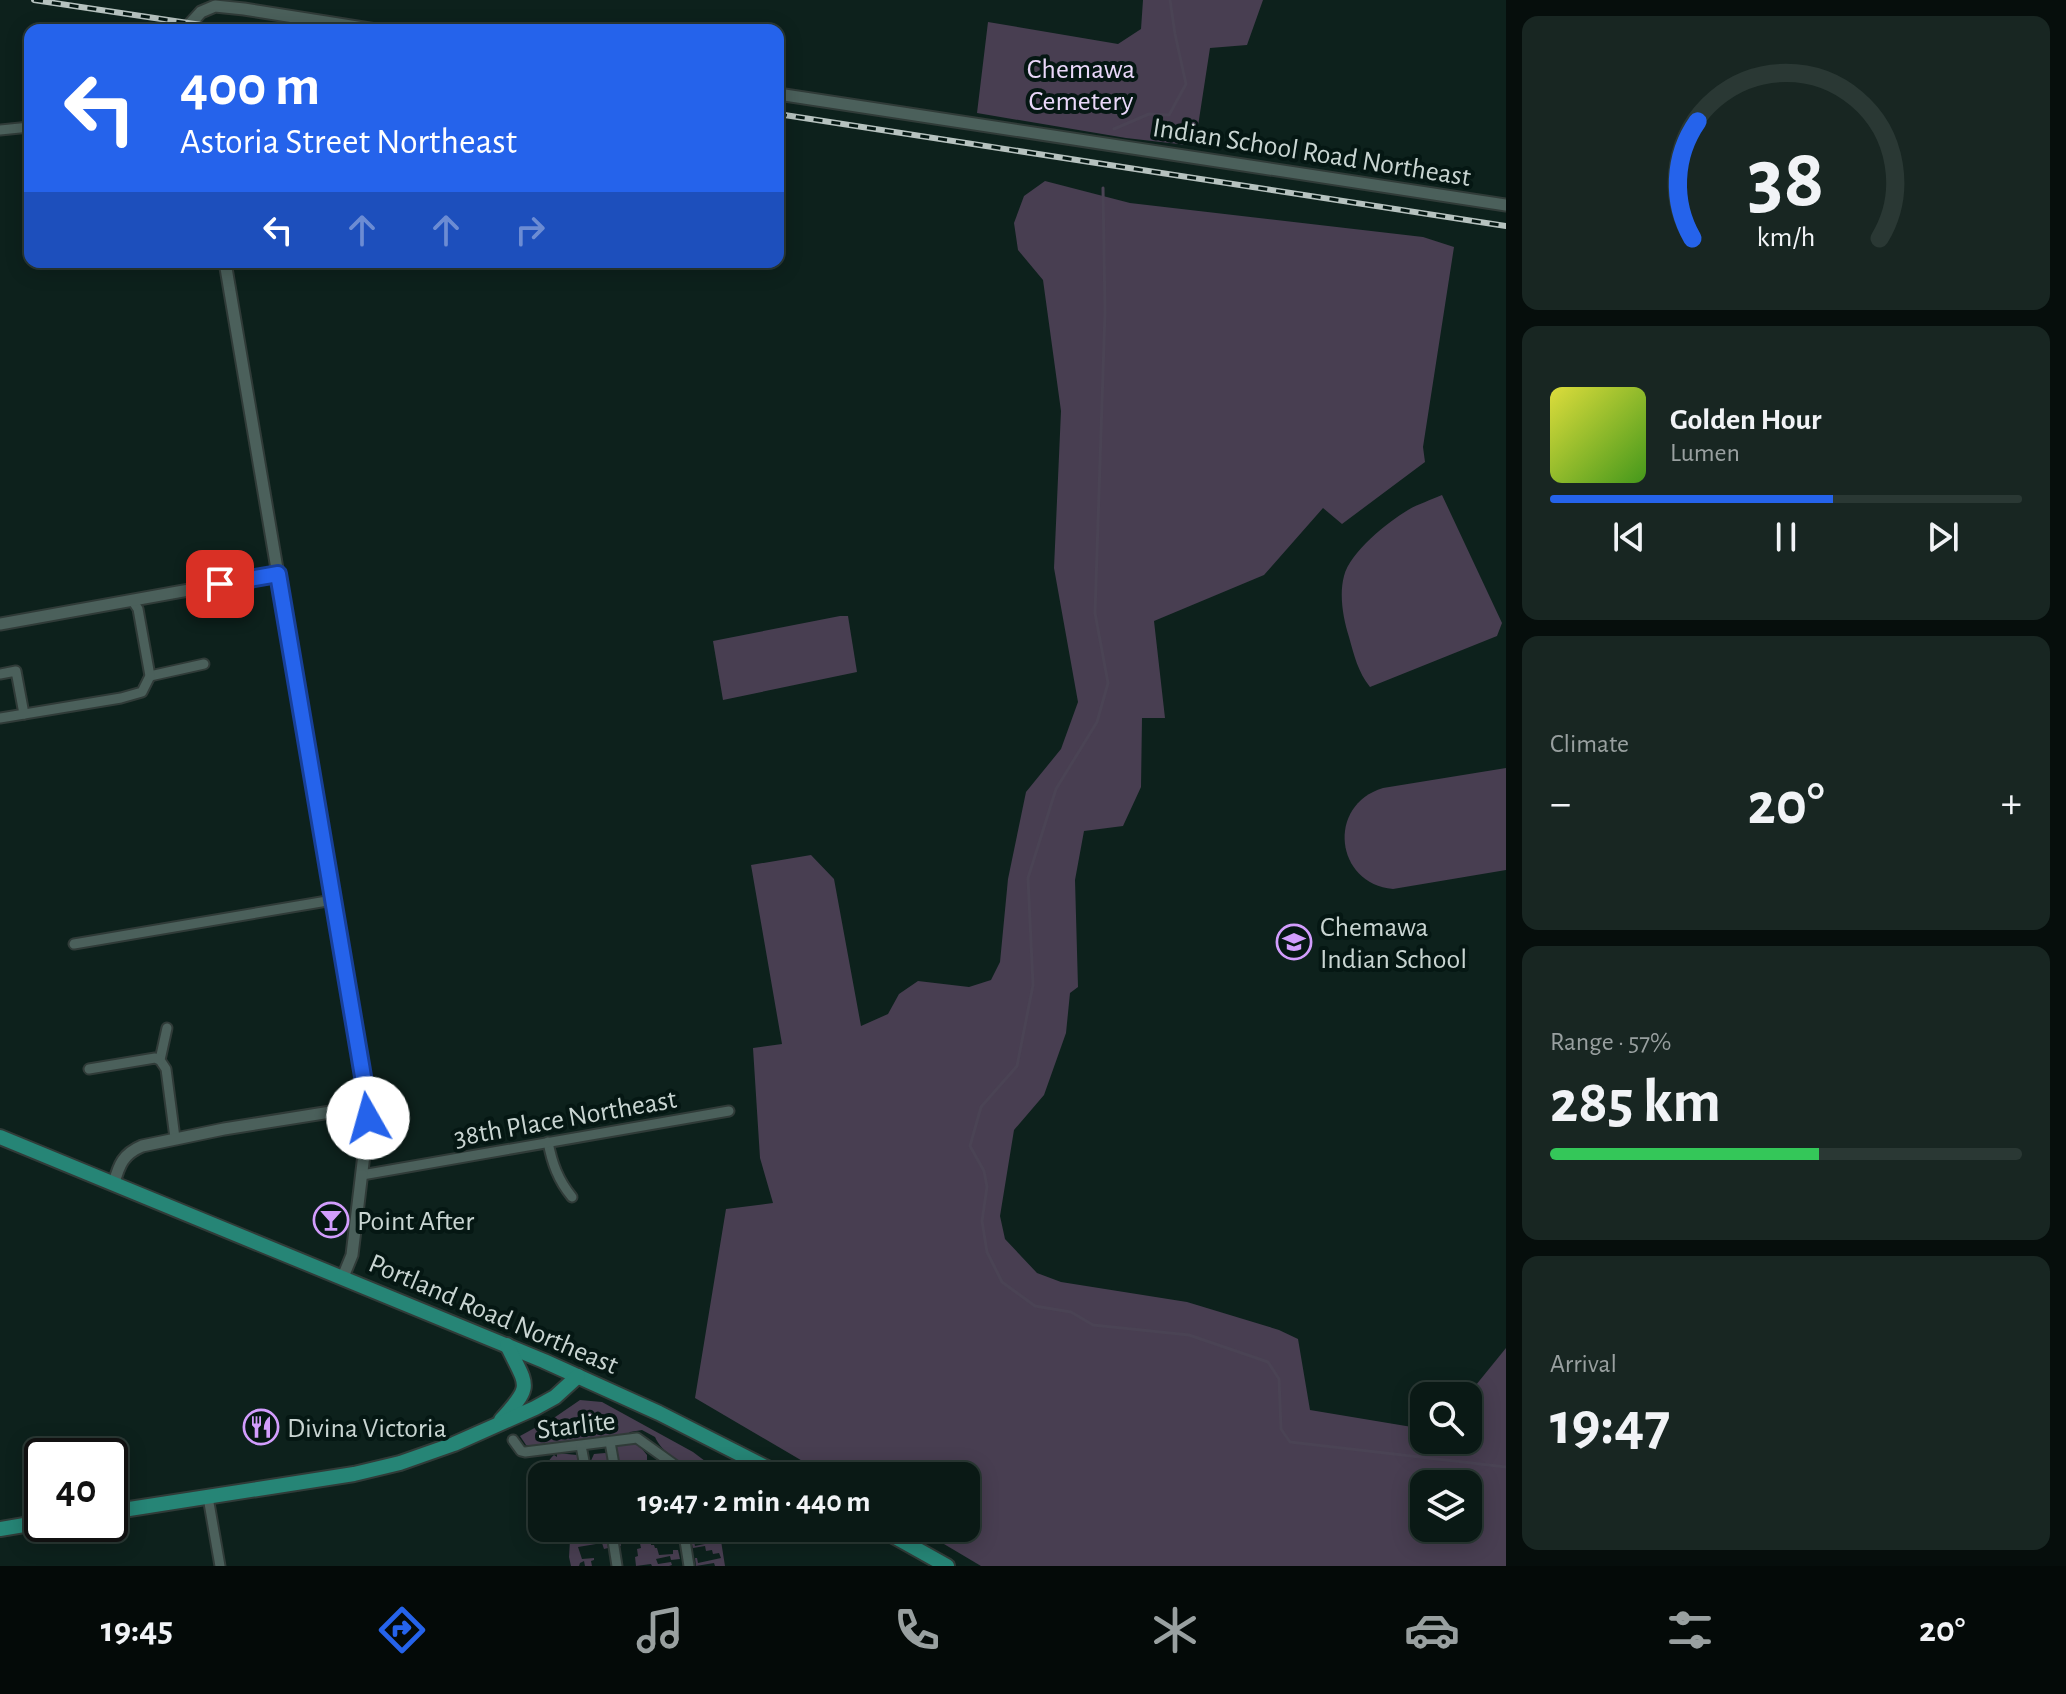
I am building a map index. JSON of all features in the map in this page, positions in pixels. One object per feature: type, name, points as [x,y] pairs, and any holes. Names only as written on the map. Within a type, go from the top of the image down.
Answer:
[{"type":"main road","name":"Portland Road Northeast","points":[[0,1137],[507,1345],[698,1432],[756,1462]]},
{"type":"main road","points":[[497,1426],[525,1389],[524,1380],[507,1345]]},
{"type":"main road","points":[[128,1509],[354,1474],[400,1463],[454,1444],[547,1402],[578,1376]]},
{"type":"main road","points":[[0,1529],[24,1525]]},
{"type":"main road","points":[[904,1542],[947,1566]]},
{"type":"street","points":[[192,24],[201,12],[215,6],[338,24]]},
{"type":"street","name":"Indian School Road Northeast","points":[[784,95],[1506,205]]},
{"type":"street","points":[[0,130],[24,128]]},
{"type":"street","points":[[226,268],[368,1106],[352,1255],[343,1277]]},
{"type":"street","points":[[0,624],[278,574]]},
{"type":"street","points":[[0,718],[142,692],[150,676],[138,609],[132,600]]},
{"type":"street","points":[[150,676],[204,664]]},
{"type":"street","points":[[0,674],[16,671],[24,714]]},
{"type":"street","points":[[74,944],[333,900]]},
{"type":"street","points":[[160,1060],[167,1028]]},
{"type":"street","points":[[89,1069],[155,1058],[160,1060],[166,1069],[175,1138]]},
{"type":"street","points":[[114,1183],[119,1165],[130,1152],[151,1143],[368,1106]]},
{"type":"street","name":"38th Place Northeast","points":[[362,1175],[729,1111]]},
{"type":"street","points":[[548,1142],[558,1178],[572,1197]]},
{"type":"street","name":"Starlite","points":[[513,1440],[525,1452],[637,1438],[670,1462]]},
{"type":"street","points":[[610,1442],[614,1462]]},
{"type":"street","points":[[581,1446],[584,1462]]},
{"type":"street","points":[[208,1497],[220,1566]]},
{"type":"street","points":[[613,1542],[617,1566]]},
{"type":"street","points":[[685,1542],[689,1566]]},
{"type":"green space","name":"Chemawa Cemetery","points":[[1143,0],[1263,0],[1247,45],[1210,48],[1198,126],[1187,145],[977,113],[988,22],[1118,44],[1141,29]]},
{"type":"green space","points":[[1045,181],[1130,203],[1423,237],[1454,247],[1423,447],[1425,462],[1342,524],[1323,508],[1264,575],[1154,621],[1165,718],[1142,718],[1141,787],[1123,826],[1084,831],[1075,880],[1078,987],[1070,993],[1066,1033],[1044,1095],[1014,1130],[1000,1216],[1005,1239],[1037,1273],[1061,1282],[1187,1302],[1279,1330],[1298,1339],[1310,1410],[1410,1427],[1410,1454],[1482,1454],[1482,1382],[1478,1382],[1506,1348],[1506,1566],[981,1566],[941,1542],[980,1542],[980,1462],[804,1462],[695,1398],[726,1209],[773,1203],[760,1158],[753,1048],[782,1044],[751,865],[811,855],[834,879],[861,1026],[888,1014],[899,994],[918,981],[969,987],[991,980],[1000,962],[1008,879],[1026,792],[1061,749],[1078,702],[1054,568],[1061,411],[1043,280],[1018,250],[1014,223],[1024,196]]},
{"type":"green space","points":[[1442,495],[1502,623],[1497,636],[1370,687],[1357,663],[1345,622],[1342,599],[1344,576],[1354,557],[1381,530],[1408,510]]},
{"type":"green space","points":[[848,616],[857,672],[723,700],[713,641]]},
{"type":"green space","points":[[1506,768],[1506,870],[1393,889],[1374,884],[1359,874],[1349,859],[1345,843],[1346,826],[1352,810],[1365,797],[1383,788]]},
{"type":"green space","points":[[580,1400],[602,1402],[706,1462],[678,1462],[662,1448],[655,1437],[642,1430],[626,1436],[526,1445],[520,1436],[545,1424]]},
{"type":"green space","points":[[637,1443],[647,1455],[647,1462],[590,1462],[594,1454],[615,1455],[615,1446]]},
{"type":"green space","points":[[557,1453],[577,1455],[582,1462],[548,1462],[554,1455],[557,1457]]},
{"type":"green space","points":[[570,1542],[607,1542],[608,1548],[604,1549],[602,1543],[578,1547],[582,1559],[594,1558],[592,1566],[585,1566],[584,1561],[579,1566],[571,1566]]},
{"type":"green space","points":[[640,1542],[651,1542],[659,1555],[673,1554],[673,1550],[678,1550],[680,1559],[671,1560],[670,1556],[656,1559],[658,1564],[671,1562],[669,1566],[636,1566],[637,1549],[641,1548]]},
{"type":"green space","points":[[691,1542],[695,1546],[721,1542],[725,1566],[715,1566],[714,1563],[696,1566],[695,1558],[698,1563],[721,1558],[719,1553],[706,1551],[705,1546],[693,1548]]},
{"type":"waterway","points":[[1114,129],[1149,114],[1169,115],[1186,84],[1170,0]]},
{"type":"waterway","points":[[1103,188],[1105,312],[1095,613],[1108,683],[1097,722],[1056,789],[1028,878],[1033,985],[1017,1066],[981,1107],[970,1146],[984,1171],[987,1187],[982,1221],[987,1252],[1002,1282],[1035,1306],[1071,1312],[1093,1325],[1189,1335],[1268,1362],[1279,1379],[1281,1429],[1290,1442],[1506,1467]]},
{"type":"railway","points":[[34,0],[195,24]]},
{"type":"railway","points":[[784,115],[1506,226]]},
{"type":"place","name":"Chemawa Indian School","points":[[1294,942]]},
{"type":"place","name":"Point After","points":[[331,1220]]},
{"type":"place","name":"Divina Victoria","points":[[261,1427]]},
{"type":"route","points":[[220,584],[278,574],[368,1118]]}]
